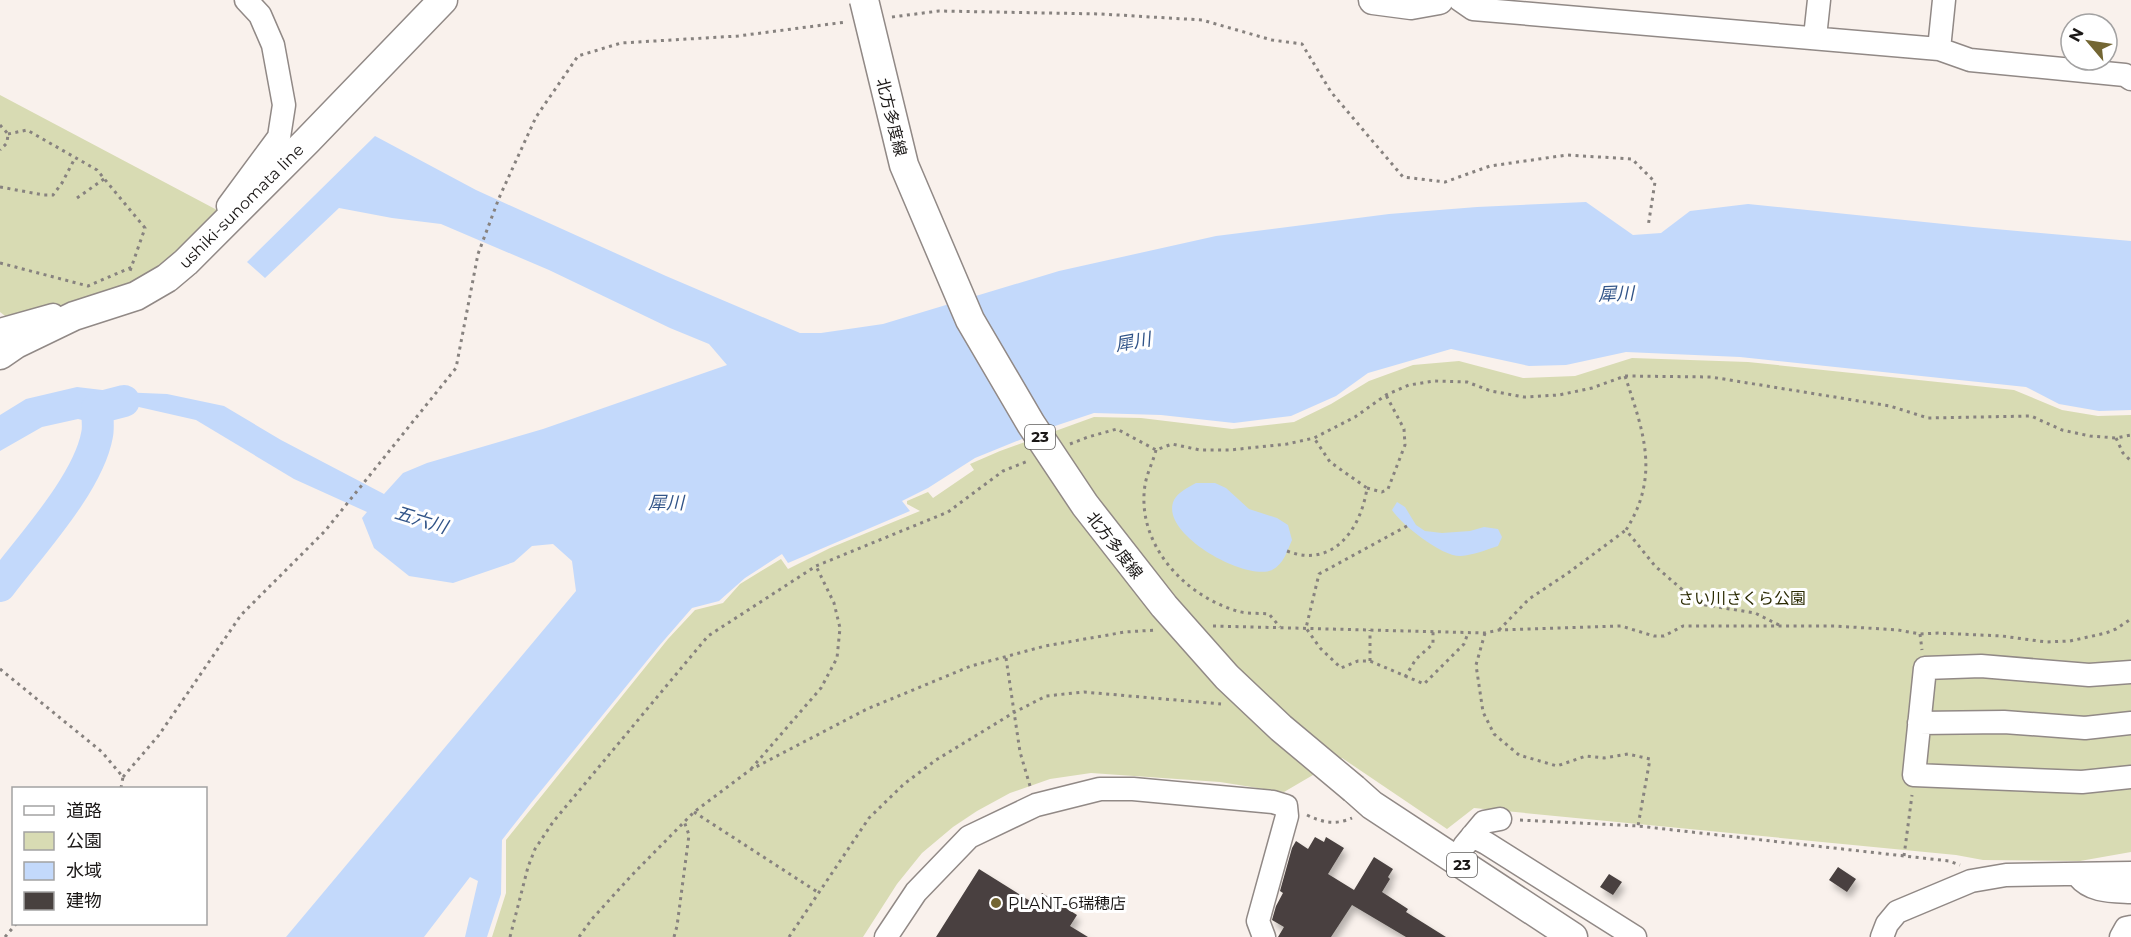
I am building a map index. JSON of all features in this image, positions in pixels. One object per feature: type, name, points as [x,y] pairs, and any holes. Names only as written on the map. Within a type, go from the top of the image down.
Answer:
[{"type":"main road","name":"ushiki-sunomata line","points":[[0,355],[16,344],[74,316],[136,296],[167,278],[308,141],[443,0]]},
{"type":"main road","points":[[1373,0],[1411,5],[1439,0]]},
{"type":"main road","name":"北方多度線","points":[[860,11],[904,165],[970,320],[1031,424],[1091,514],[1164,606],[1227,676],[1281,728],[1363,797],[1573,937]]},
{"type":"street","points":[[186,262],[279,137],[284,105],[273,45],[260,15],[246,0]]},
{"type":"street","points":[[1460,0],[1473,9],[1939,49],[1970,60],[2125,75],[2131,79]]},
{"type":"street","points":[[1815,37],[1819,0]]},
{"type":"street","points":[[1939,49],[1944,0]]},
{"type":"street","points":[[0,330],[83,305],[99,308]]},
{"type":"street","points":[[2131,672],[2089,675],[1981,666],[1924,668],[1914,775],[2082,782],[2131,777]]},
{"type":"street","points":[[1919,723],[2004,722],[2085,728],[2131,723]]},
{"type":"street","points":[[886,937],[916,892],[969,837],[1036,805],[1100,789],[1133,789],[1273,802],[1286,806],[1287,816],[1258,921],[1264,937]]},
{"type":"street","points":[[1454,859],[1484,822],[1500,819]]},
{"type":"street","points":[[1472,836],[1635,937]]},
{"type":"street","points":[[1882,937],[1887,924],[1897,912],[1971,881],[2006,875],[2131,873]]},
{"type":"street","points":[[2076,874],[2084,884],[2102,891],[2131,892]]},
{"type":"street","points":[[2121,937],[2126,928],[2131,927]]},
{"type":"path","points":[[121,787],[123,777],[159,735],[241,615],[325,531],[456,368],[478,254],[499,198],[536,117],[578,56],[621,43],[738,36],[860,11]]},
{"type":"path","points":[[892,17],[939,11],[1101,14],[1202,20],[1272,40],[1302,44],[1331,92],[1403,177],[1445,182],[1490,166],[1567,155],[1632,159],[1655,182],[1648,227]]},
{"type":"path","points":[[0,125],[8,134],[7,143],[0,150]]},
{"type":"path","points":[[8,134],[27,130],[97,170],[145,228],[129,275],[136,296]]},
{"type":"path","points":[[0,187],[53,195],[75,158]]},
{"type":"path","points":[[77,198],[104,179]]},
{"type":"path","points":[[0,263],[88,286],[132,267]]},
{"type":"path","points":[[1500,630],[1528,599],[1626,531],[1637,512],[1645,487],[1646,443],[1625,376]]},
{"type":"path","points":[[1066,445],[1117,429],[1156,450],[1172,444],[1200,450],[1230,450],[1287,444],[1314,438],[1355,417],[1386,395],[1409,385],[1434,381],[1467,382],[1491,391],[1524,397],[1559,395],[1592,388],[1625,376],[1711,377],[1890,406],[1928,418],[2031,416],[2062,430],[2090,436],[2116,438],[2131,435]]},
{"type":"path","points":[[1314,438],[1330,462],[1367,488],[1382,492],[1388,489],[1405,445],[1404,429],[1386,395]]},
{"type":"path","points":[[2116,438],[2123,453],[2131,461]]},
{"type":"path","points":[[1156,450],[1148,474],[1144,503],[1145,517],[1158,553],[1186,583],[1217,603],[1239,611],[1269,614],[1280,627]]},
{"type":"path","points":[[510,937],[528,867],[535,849],[553,822],[708,636],[816,566],[948,512],[1003,471],[1035,458]]},
{"type":"path","points":[[1287,551],[1301,556],[1314,556],[1331,550],[1347,537],[1358,522],[1365,505],[1367,488]]},
{"type":"path","points":[[1407,526],[1319,574],[1306,628],[1320,648],[1341,668],[1358,661],[1370,661],[1424,684],[1464,644],[1468,633]]},
{"type":"path","points":[[1626,531],[1655,566],[1693,599],[1705,605],[1755,613],[1781,626]]},
{"type":"path","points":[[750,770],[820,688],[837,658],[840,628],[834,603],[816,566]]},
{"type":"path","points":[[1207,627],[1485,633],[1500,630],[1621,626],[1654,636],[1664,636],[1683,626],[1835,626],[1898,630],[1920,634],[2002,636],[2054,642],[2106,633],[2131,619]]},
{"type":"path","points":[[579,937],[592,919],[684,821],[750,770],[888,700],[971,666],[1057,644],[1125,632],[1160,630]]},
{"type":"path","points":[[1370,630],[1370,661]]},
{"type":"path","points":[[1405,677],[1416,659],[1433,644],[1433,631]]},
{"type":"path","points":[[1485,633],[1476,665],[1483,712],[1494,734],[1520,755],[1557,766],[1586,756],[1604,758],[1628,754],[1650,759],[1638,826]]},
{"type":"path","points":[[1006,658],[1020,752],[1036,805]]},
{"type":"path","points":[[0,669],[102,752],[123,777]]},
{"type":"path","points":[[789,937],[869,818],[904,784],[936,760],[1013,712],[1046,696],[1084,692],[1227,704]]},
{"type":"path","points":[[1286,806],[1320,821],[1341,823],[1363,813],[1363,797]]},
{"type":"path","points":[[1904,856],[1911,806]]},
{"type":"path","points":[[694,812],[819,893]]},
{"type":"path","points":[[1500,819],[1638,826],[1957,862],[1967,871],[1971,881]]},
{"type":"path","points":[[674,937],[689,835],[684,821]]},
{"type":"path","points":[[5,937],[15,925]]},
{"type":"green space","points":[[0,95],[217,210],[204,227],[150,280],[13,322],[0,312]]},
{"type":"green space","name":"さい川さくら公園","points":[[1632,358],[1748,362],[2014,390],[2062,410],[2098,416],[2131,415],[2131,852],[2080,861],[1983,860],[1956,855],[1474,808],[1447,829],[1342,758],[1284,792],[1220,782],[1091,773],[1050,779],[1010,793],[953,827],[922,853],[897,884],[863,937],[492,937],[506,893],[506,840],[668,639],[695,610],[723,603],[740,584],[781,559],[788,569],[830,548],[920,511],[907,504],[907,501],[928,492],[933,498],[974,470],[970,464],[1094,417],[1141,418],[1232,429],[1294,422],[1331,404],[1369,381],[1413,365],[1459,361],[1523,378],[1575,376]]},
{"type":"water","name":"犀川","points":[[375,136],[476,190],[666,276],[800,333],[821,333],[883,324],[1059,271],[1216,236],[1389,214],[1477,207],[1586,202],[1633,235],[1661,233],[1690,211],[1748,204],[2131,241],[2131,410],[2099,411],[2059,404],[2026,387],[1740,357],[1626,352],[1566,365],[1529,366],[1451,349],[1368,373],[1336,396],[1291,416],[1234,423],[1161,415],[1094,413],[1049,428],[975,458],[928,488],[902,501],[910,511],[788,563],[782,554],[745,578],[719,601],[692,608],[502,840],[501,894],[487,937],[465,937],[478,881],[470,877],[424,937],[286,937],[576,591],[572,561],[553,544],[532,546],[514,562],[453,583],[409,576],[374,548],[362,518],[367,512],[294,479],[196,420],[130,405],[115,413],[103,425],[78,419],[42,427],[0,451],[0,415],[26,399],[77,387],[167,394],[224,406],[281,440],[384,494],[403,473],[427,463],[543,429],[727,365],[709,344],[670,328],[549,270],[441,224],[339,208],[265,278],[247,262]]},
{"type":"water","points":[[1196,483],[1215,483],[1226,488],[1249,509],[1277,518],[1288,525],[1292,540],[1285,557],[1279,564],[1272,570],[1260,572],[1243,569],[1207,552],[1191,540],[1179,527],[1173,513],[1174,500]]},
{"type":"water","points":[[1397,502],[1405,507],[1416,525],[1425,531],[1442,533],[1470,531],[1484,527],[1498,529],[1502,537],[1498,546],[1470,555],[1453,555],[1433,546],[1404,524],[1392,510]]},
{"type":"building","points":[[1315,837],[1324,842],[1326,837],[1344,848],[1328,874],[1354,890],[1374,857],[1393,869],[1382,892],[1408,909],[1406,912],[1446,937],[1406,937],[1352,905],[1331,937],[1278,937],[1284,927],[1272,920],[1283,893],[1280,891],[1292,848],[1296,841],[1308,849]]},
{"type":"building","points":[[1838,867],[1856,879],[1847,892],[1829,880]]},
{"type":"building","name":"PLANT-6瑞穂店","points":[[979,869],[1035,904],[1042,893],[1077,915],[1070,926],[1088,937],[936,937]]},
{"type":"building","points":[[1609,874],[1622,882],[1613,895],[1600,887]]},
{"type":"waterway","name":"五六川","points":[[0,586],[56,514],[82,474],[97,435],[97,408],[124,401]]},
{"type":"place","name":"PLANT-6瑞穂店","points":[[996,903]]}]
